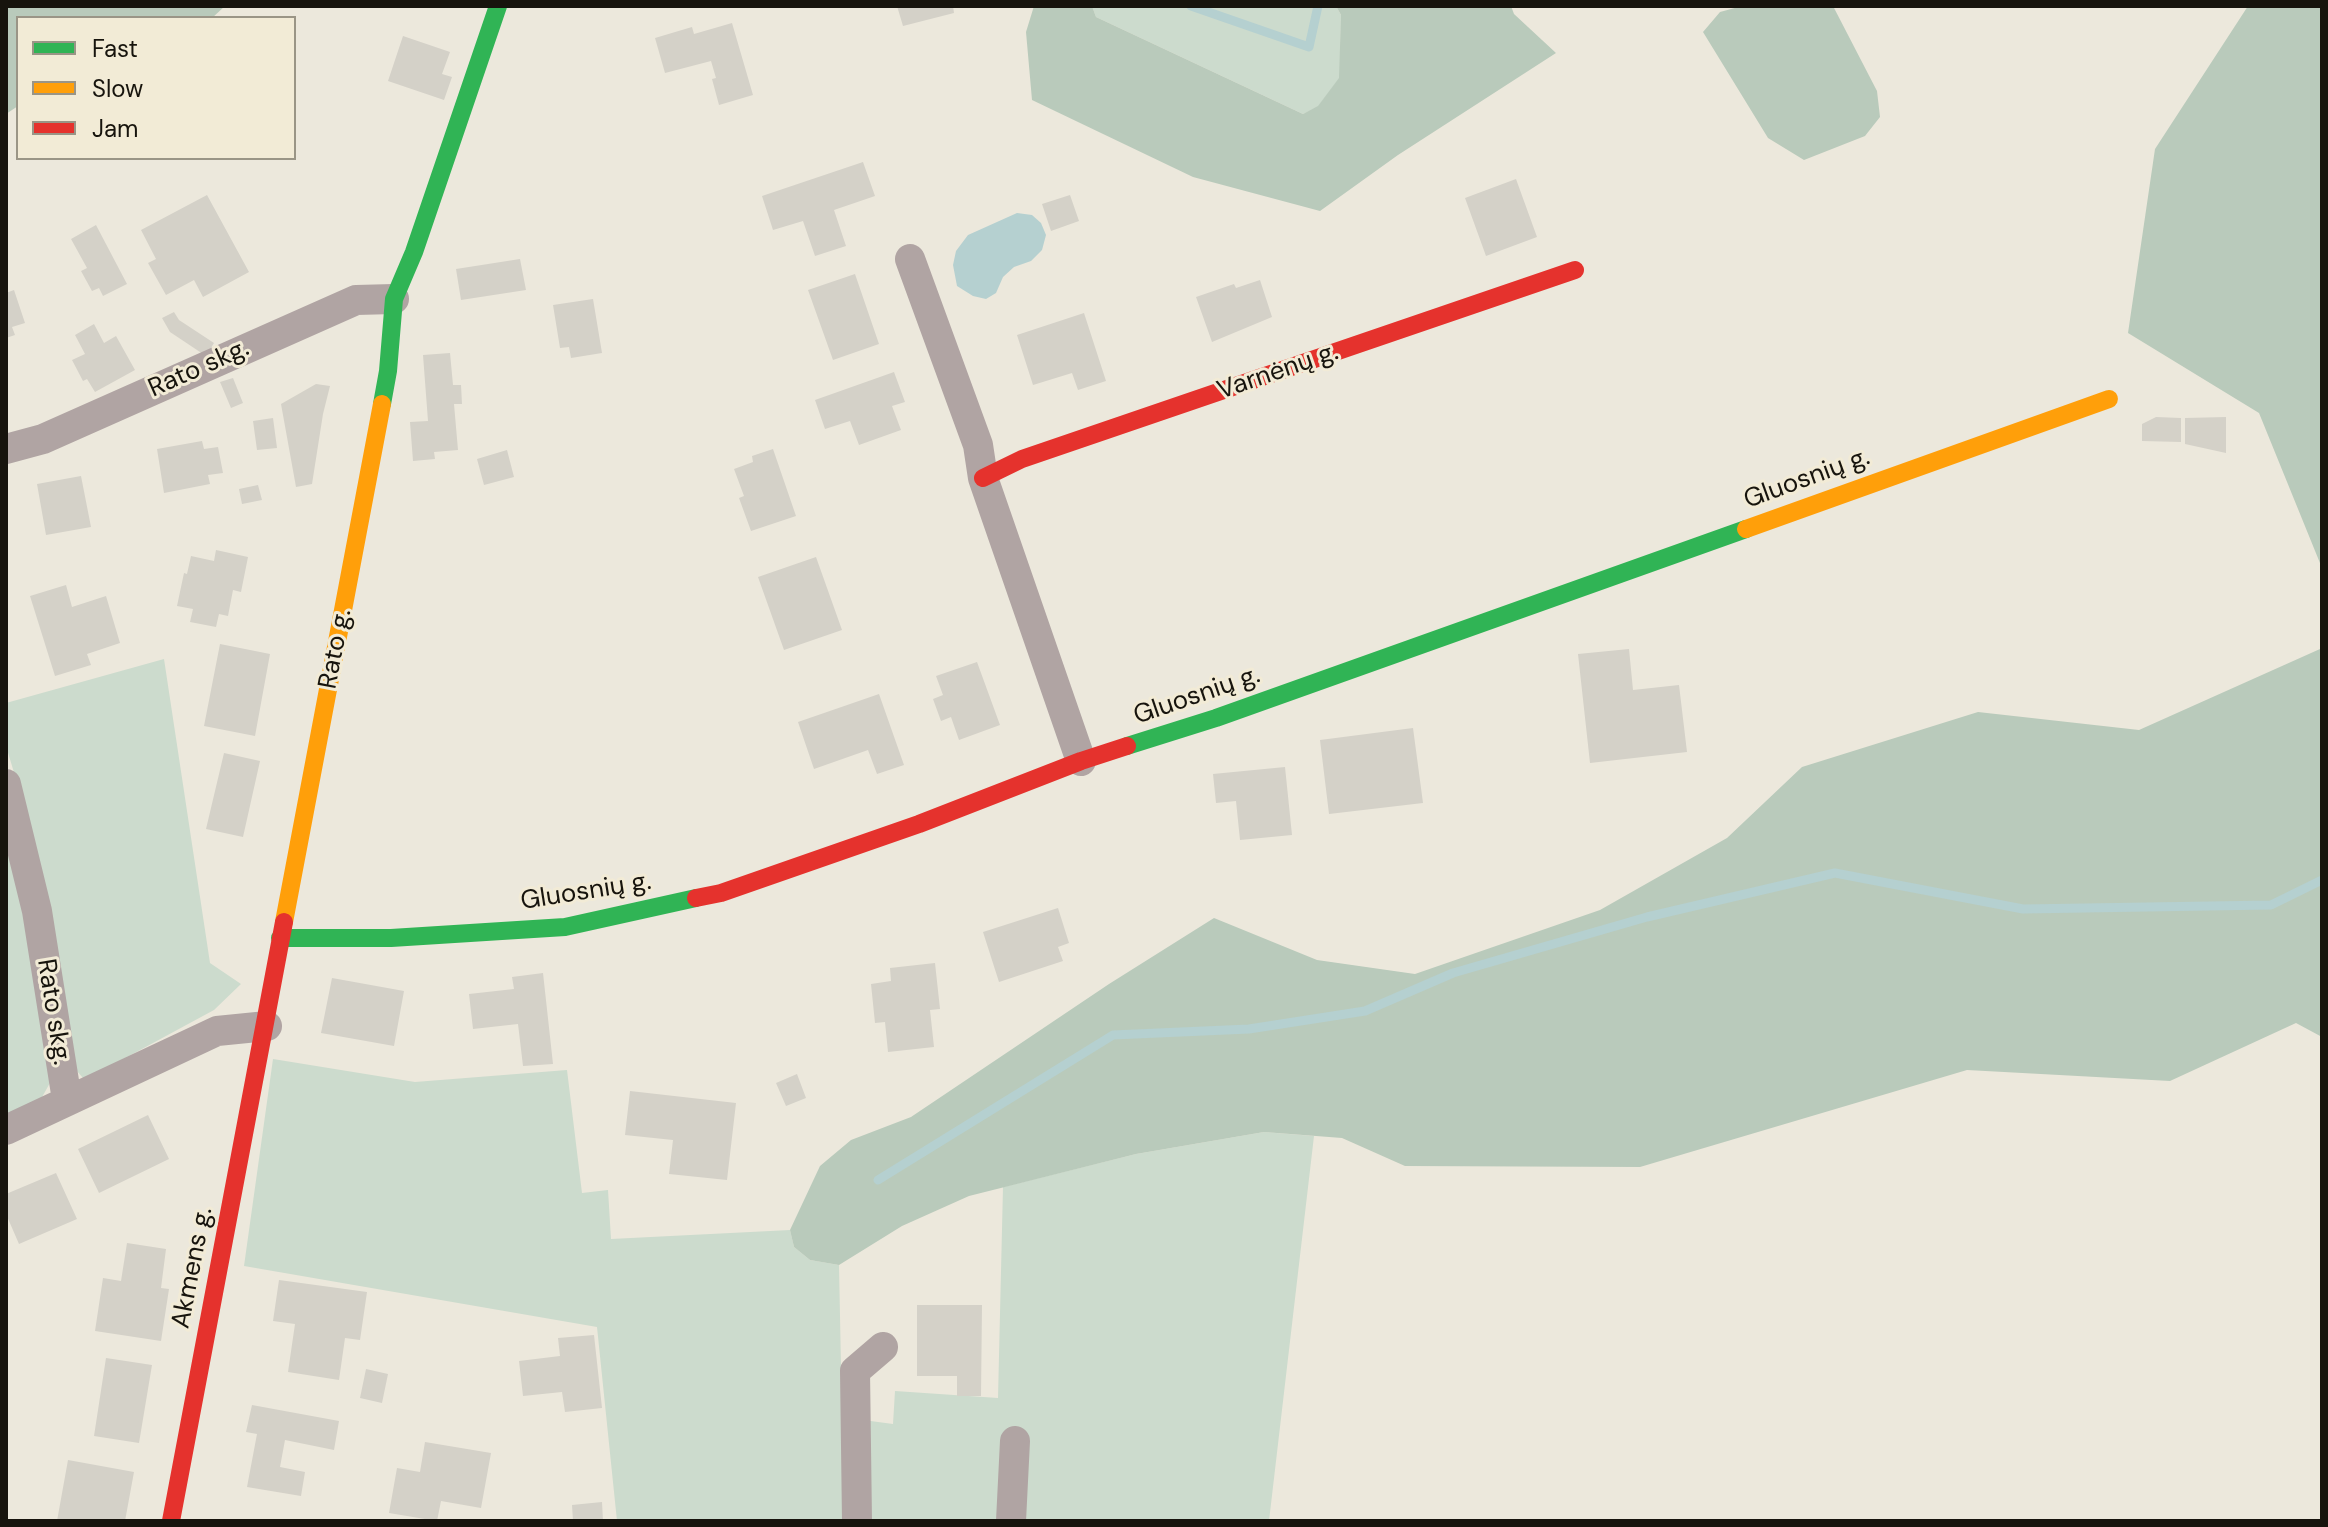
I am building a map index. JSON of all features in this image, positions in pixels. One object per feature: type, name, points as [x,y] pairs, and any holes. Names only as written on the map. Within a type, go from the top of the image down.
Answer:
[{"type":"street","name":"Rato g.","points":[[267,1026],[280,938],[388,371],[394,299],[414,252],[498,6]]},
{"type":"street","points":[[910,259],[978,445],[983,478],[1081,761]]},
{"type":"street","name":"Varnėnų g.","points":[[983,478],[1022,459],[1575,270]]},
{"type":"street","name":"Rato skg.","points":[[6,449],[43,439],[356,300],[394,299]]},
{"type":"street","name":"Gluosnių g.","points":[[280,938],[391,938],[565,927],[721,893],[919,824],[1081,761],[1216,718],[2109,399]]},
{"type":"street","name":"Rato skg.","points":[[6,784],[37,911],[67,1100]]},
{"type":"street","points":[[6,1130],[217,1031],[267,1026]]},
{"type":"street","name":"Akmens g.","points":[[171,1521],[267,1026]]},
{"type":"street","points":[[857,1521],[855,1371],[883,1347]]},
{"type":"street","points":[[1011,1521],[1015,1441]]},
{"type":"green space","points":[[6,6],[225,6],[214,16],[16,16],[16,107],[6,114]]},
{"type":"green space","points":[[1034,6],[1092,6],[1096,17],[1303,114],[1318,106],[1339,78],[1341,15],[1336,6],[1511,6],[1514,14],[1556,53],[1398,155],[1320,211],[1193,177],[1032,100],[1026,32]]},
{"type":"green space","points":[[1092,6],[1336,6],[1341,15],[1340,78],[1318,107],[1303,114],[1096,17]]},
{"type":"green space","points":[[1742,6],[1833,6],[1877,91],[1880,117],[1865,136],[1804,160],[1768,138],[1703,32],[1720,12]]},
{"type":"green space","points":[[2248,6],[2322,6],[2322,568],[2259,413],[2128,333],[2155,149]]},
{"type":"green space","points":[[2322,641],[2322,1037],[2296,1023],[2170,1081],[1967,1070],[1640,1167],[1405,1166],[1342,1138],[1264,1132],[1136,1154],[969,1196],[902,1226],[839,1265],[810,1260],[794,1247],[790,1230],[820,1166],[851,1140],[911,1117],[1109,984],[1214,918],[1317,960],[1415,974],[1600,910],[1727,838],[1802,767],[1978,712],[2139,730],[2320,649]]},
{"type":"green space","points":[[164,659],[210,963],[241,984],[214,1010],[83,1078],[76,1070],[31,829],[6,746],[6,703]]},
{"type":"green space","points":[[11,833],[51,1081],[41,1099],[6,1116],[6,834]]},
{"type":"green space","points":[[273,1059],[415,1082],[567,1070],[582,1193],[608,1190],[611,1239],[790,1230],[794,1247],[810,1260],[839,1265],[844,1521],[617,1521],[597,1327],[244,1266]]},
{"type":"green space","points":[[1264,1132],[1314,1136],[1269,1521],[866,1521],[863,1420],[893,1424],[895,1391],[998,1398],[1003,1187],[1136,1154]]},
{"type":"water","points":[[1017,213],[1032,215],[1041,223],[1046,235],[1042,250],[1031,261],[1014,267],[1003,277],[996,293],[986,299],[973,296],[957,286],[953,265],[956,251],[968,235]]},
{"type":"building","points":[[897,6],[953,6],[954,13],[903,26]]},
{"type":"building","points":[[732,23],[753,95],[719,105],[711,61],[665,73],[655,38],[692,27],[694,34]]},
{"type":"building","points":[[403,36],[450,52],[442,74],[452,77],[444,100],[388,81]]},
{"type":"building","points":[[863,162],[875,196],[834,210],[846,246],[815,256],[803,221],[773,230],[762,196]]},
{"type":"building","points":[[1516,179],[1537,237],[1486,256],[1465,198]]},
{"type":"building","points":[[207,195],[249,272],[203,297],[194,280],[166,295],[148,263],[156,259],[141,230]]},
{"type":"building","points":[[1070,195],[1079,221],[1051,231],[1042,204]]},
{"type":"building","points":[[96,225],[127,284],[103,296],[99,288],[92,291],[81,271],[87,268],[71,239]]},
{"type":"building","points":[[520,259],[526,290],[461,300],[456,269]]},
{"type":"building","points":[[855,274],[879,344],[833,360],[808,290]]},
{"type":"building","points":[[1260,280],[1272,317],[1212,342],[1196,297],[1234,284],[1236,288]]},
{"type":"building","points":[[14,290],[25,323],[12,327],[15,335],[6,338],[6,293]]},
{"type":"building","points":[[593,299],[602,353],[571,358],[569,347],[560,348],[553,305]]},
{"type":"building","points":[[174,312],[179,320],[214,343],[206,356],[170,332],[162,318]]},
{"type":"building","points":[[1084,313],[1106,381],[1078,390],[1072,373],[1033,385],[1017,335]]},
{"type":"building","points":[[94,324],[104,343],[116,336],[135,370],[95,392],[87,379],[83,381],[72,360],[85,354],[75,335]]},
{"type":"building","points":[[450,353],[453,385],[461,385],[462,404],[454,404],[458,450],[434,452],[435,459],[413,461],[410,422],[428,421],[423,355]]},
{"type":"building","points":[[894,372],[905,402],[892,406],[901,430],[859,445],[850,421],[825,429],[815,400]]},
{"type":"building","points":[[233,378],[243,403],[231,408],[220,382]]},
{"type":"building","points":[[316,384],[330,386],[312,484],[296,487],[281,404]]},
{"type":"building","points":[[2156,417],[2181,418],[2181,442],[2142,441],[2142,424]]},
{"type":"building","points":[[2226,417],[2226,453],[2185,444],[2185,418]]},
{"type":"building","points":[[273,418],[277,448],[257,450],[253,421]]},
{"type":"building","points":[[202,441],[204,449],[218,447],[223,473],[208,475],[210,484],[164,493],[157,449]]},
{"type":"building","points":[[773,449],[796,516],[751,531],[739,498],[744,496],[734,469],[753,462],[752,456]]},
{"type":"building","points":[[507,450],[514,477],[484,485],[477,459]]},
{"type":"building","points":[[81,476],[91,527],[46,535],[37,484]]},
{"type":"building","points":[[258,485],[262,500],[242,504],[239,489]]},
{"type":"building","points":[[216,550],[248,557],[241,592],[233,590],[228,616],[219,614],[216,627],[190,622],[193,609],[177,606],[191,556],[214,561]]},
{"type":"building","points":[[816,557],[842,630],[784,650],[758,577]]},
{"type":"building","points":[[66,585],[72,607],[106,596],[120,643],[87,654],[91,665],[55,676],[30,596]]},
{"type":"building","points":[[220,644],[270,654],[255,736],[204,726]]},
{"type":"building","points":[[1629,649],[1633,690],[1679,685],[1687,752],[1590,763],[1578,654]]},
{"type":"building","points":[[977,662],[1000,725],[959,740],[951,717],[941,721],[933,699],[943,695],[936,676]]},
{"type":"building","points":[[879,694],[904,765],[877,774],[868,750],[814,769],[798,722]]},
{"type":"building","points":[[1413,728],[1423,803],[1329,814],[1320,740]]},
{"type":"building","points":[[224,753],[260,761],[243,837],[206,829]]},
{"type":"building","points":[[1285,767],[1292,835],[1240,840],[1236,801],[1216,803],[1213,774]]},
{"type":"building","points":[[1058,908],[1069,943],[1058,947],[1063,961],[999,982],[983,932]]},
{"type":"building","points":[[935,963],[940,1009],[930,1010],[934,1047],[888,1052],[885,1022],[875,1023],[871,984],[891,981],[890,968]]},
{"type":"building","points":[[543,973],[553,1064],[523,1066],[518,1024],[473,1029],[469,994],[514,989],[512,977]]},
{"type":"building","points":[[332,978],[404,991],[394,1046],[321,1033]]},
{"type":"building","points":[[797,1074],[806,1098],[786,1106],[776,1083]]},
{"type":"building","points":[[630,1091],[736,1103],[727,1180],[669,1174],[673,1140],[625,1135]]},
{"type":"building","points":[[148,1115],[169,1159],[99,1193],[78,1149]]},
{"type":"building","points":[[56,1173],[77,1219],[19,1244],[6,1214],[6,1194]]},
{"type":"building","points":[[127,1243],[166,1249],[161,1288],[169,1289],[161,1341],[95,1331],[103,1278],[121,1281]]},
{"type":"building","points":[[279,1280],[367,1292],[360,1340],[345,1338],[339,1380],[288,1372],[295,1324],[273,1321]]},
{"type":"building","points":[[917,1305],[982,1305],[981,1396],[957,1396],[957,1376],[917,1376]]},
{"type":"building","points":[[594,1335],[602,1408],[565,1412],[562,1392],[523,1396],[519,1361],[560,1356],[558,1338]]},
{"type":"building","points":[[106,1358],[152,1365],[139,1443],[94,1436]]},
{"type":"building","points":[[366,1369],[388,1374],[382,1403],[360,1398]]},
{"type":"building","points":[[252,1405],[339,1421],[334,1450],[285,1440],[280,1467],[305,1472],[301,1496],[247,1487],[257,1434],[246,1432]]},
{"type":"building","points":[[425,1442],[491,1453],[481,1508],[441,1501],[437,1521],[389,1513],[397,1468],[420,1472]]},
{"type":"building","points":[[68,1460],[134,1472],[125,1521],[57,1521]]},
{"type":"building","points":[[602,1502],[603,1521],[573,1521],[572,1505]]},
{"type":"waterway","points":[[1191,6],[1309,47],[1318,6]]},
{"type":"waterway","points":[[878,1180],[1113,1035],[1249,1029],[1365,1011],[1453,973],[1647,917],[1835,873],[2023,909],[2271,905],[2322,880]]},
{"type":"traffic: fast","points":[[382,404],[394,299],[414,252],[498,6]]},
{"type":"traffic: fast","points":[[1127,746],[1216,718],[1746,529]]},
{"type":"traffic: fast","points":[[280,938],[391,938],[565,927],[696,898]]},
{"type":"traffic: slow","points":[[1746,529],[2109,399]]},
{"type":"traffic: slow","points":[[284,922],[382,404]]},
{"type":"traffic: jam","points":[[983,478],[1022,459],[1575,270]]},
{"type":"traffic: jam","points":[[696,898],[721,893],[919,824],[1127,746]]},
{"type":"traffic: jam","points":[[171,1521],[284,922]]}]
